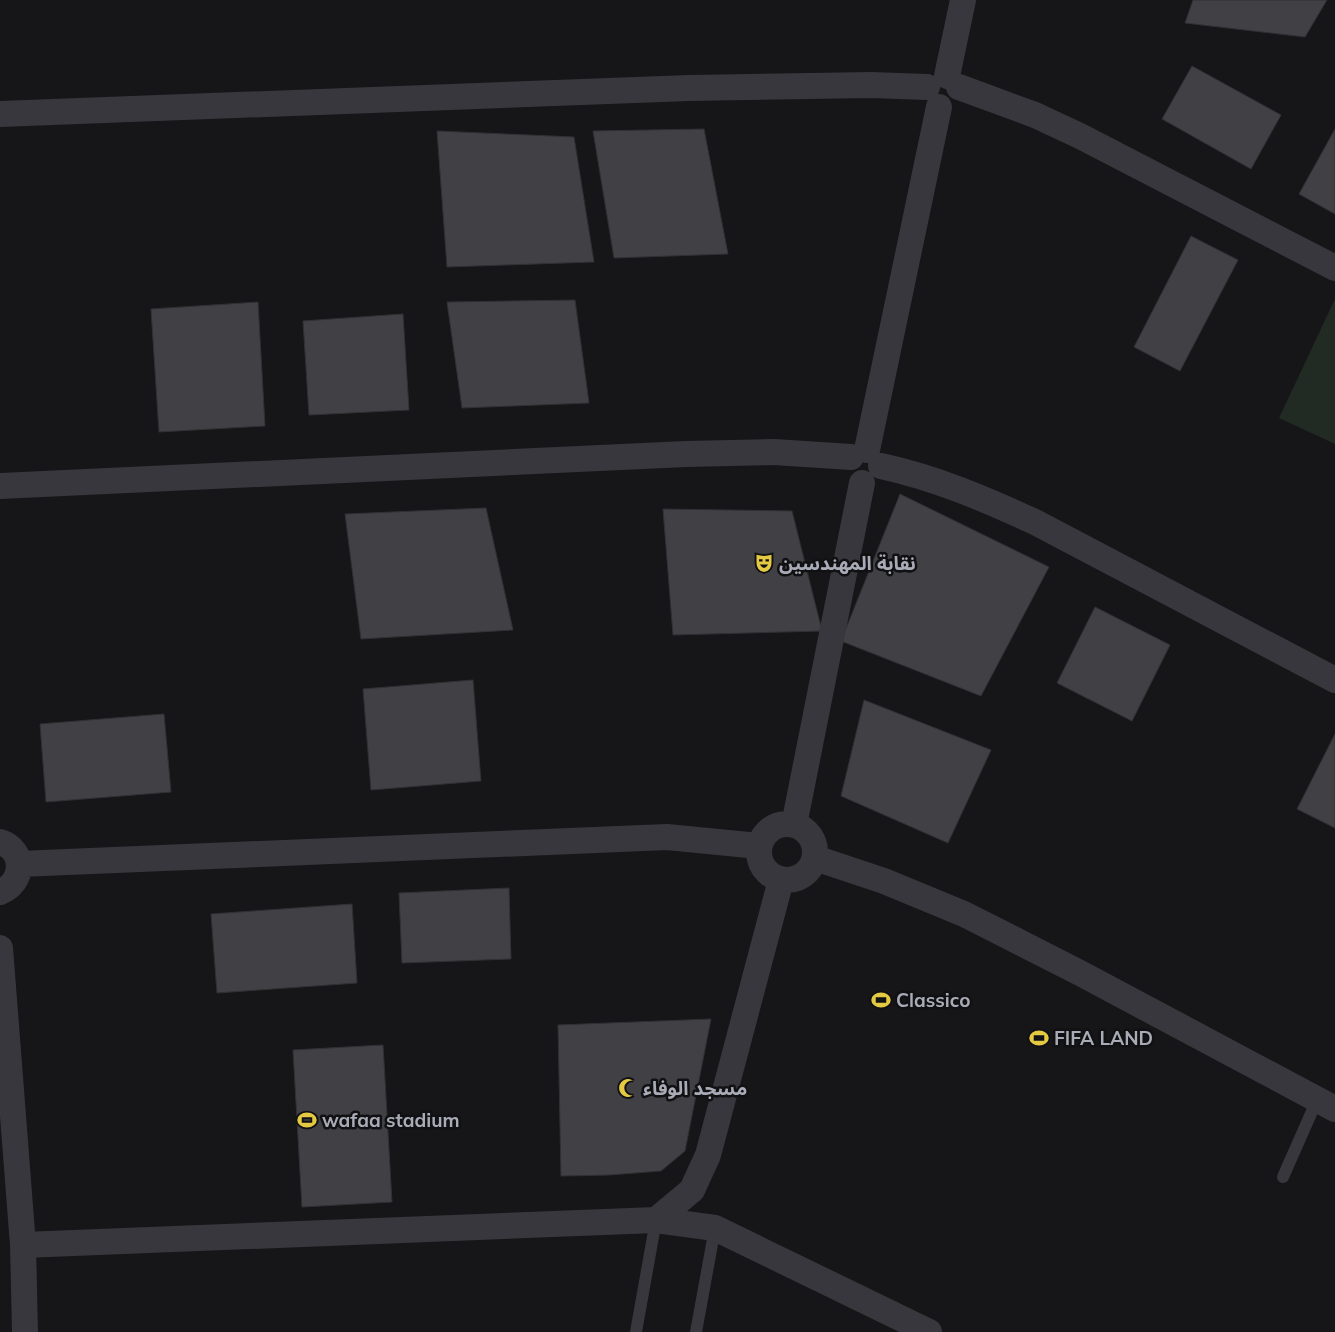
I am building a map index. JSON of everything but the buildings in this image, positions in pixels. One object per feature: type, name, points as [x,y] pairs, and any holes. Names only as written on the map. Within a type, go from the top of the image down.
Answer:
[{"type":"street","points":[[866,458],[963,0]]},
{"type":"street","points":[[0,114],[689,88],[852,85],[943,89],[1035,116],[1080,136],[1335,268]]},
{"type":"street","points":[[0,486],[686,454],[774,452],[866,458],[946,483],[1035,522],[1335,680]]},
{"type":"street","points":[[794,825],[862,483],[854,479],[849,473],[848,464],[866,458]]},
{"type":"street","points":[[779,825],[794,825],[807,831],[815,844],[815,858],[808,871],[796,879],[781,880],[768,873],[760,861],[759,846],[766,833],[779,825]]},
{"type":"street","points":[[20,864],[667,837],[759,846]]},
{"type":"street","points":[[0,842],[14,851],[20,864],[17,878],[9,889],[0,892]]},
{"type":"street","points":[[815,858],[884,881],[964,914],[1082,974],[1326,1105]]},
{"type":"street","points":[[656,1220],[692,1190],[708,1155],[781,880]]},
{"type":"street","points":[[0,948],[23,1245],[25,1332]]},
{"type":"street","points":[[692,1190],[715,1228]]},
{"type":"street","points":[[23,1245],[656,1220],[715,1228],[929,1332]]},
{"type":"lane","points":[[1282,1177],[1326,1105]]},
{"type":"lane","points":[[636,1332],[656,1220]]},
{"type":"lane","points":[[696,1332],[715,1228]]},
{"type":"shaded area","points":[[1335,299],[1335,444],[1279,418]]},
{"type":"place","name":"نقابة المهندسين","points":[[764,563]]},
{"type":"place","name":"Classico","points":[[881,1000]]},
{"type":"place","name":"FIFA LAND","points":[[1039,1038]]},
{"type":"place","name":"مسجد الوفاء","points":[[628,1088]]},
{"type":"place","name":"wafaa stadium","points":[[307,1120]]}]
